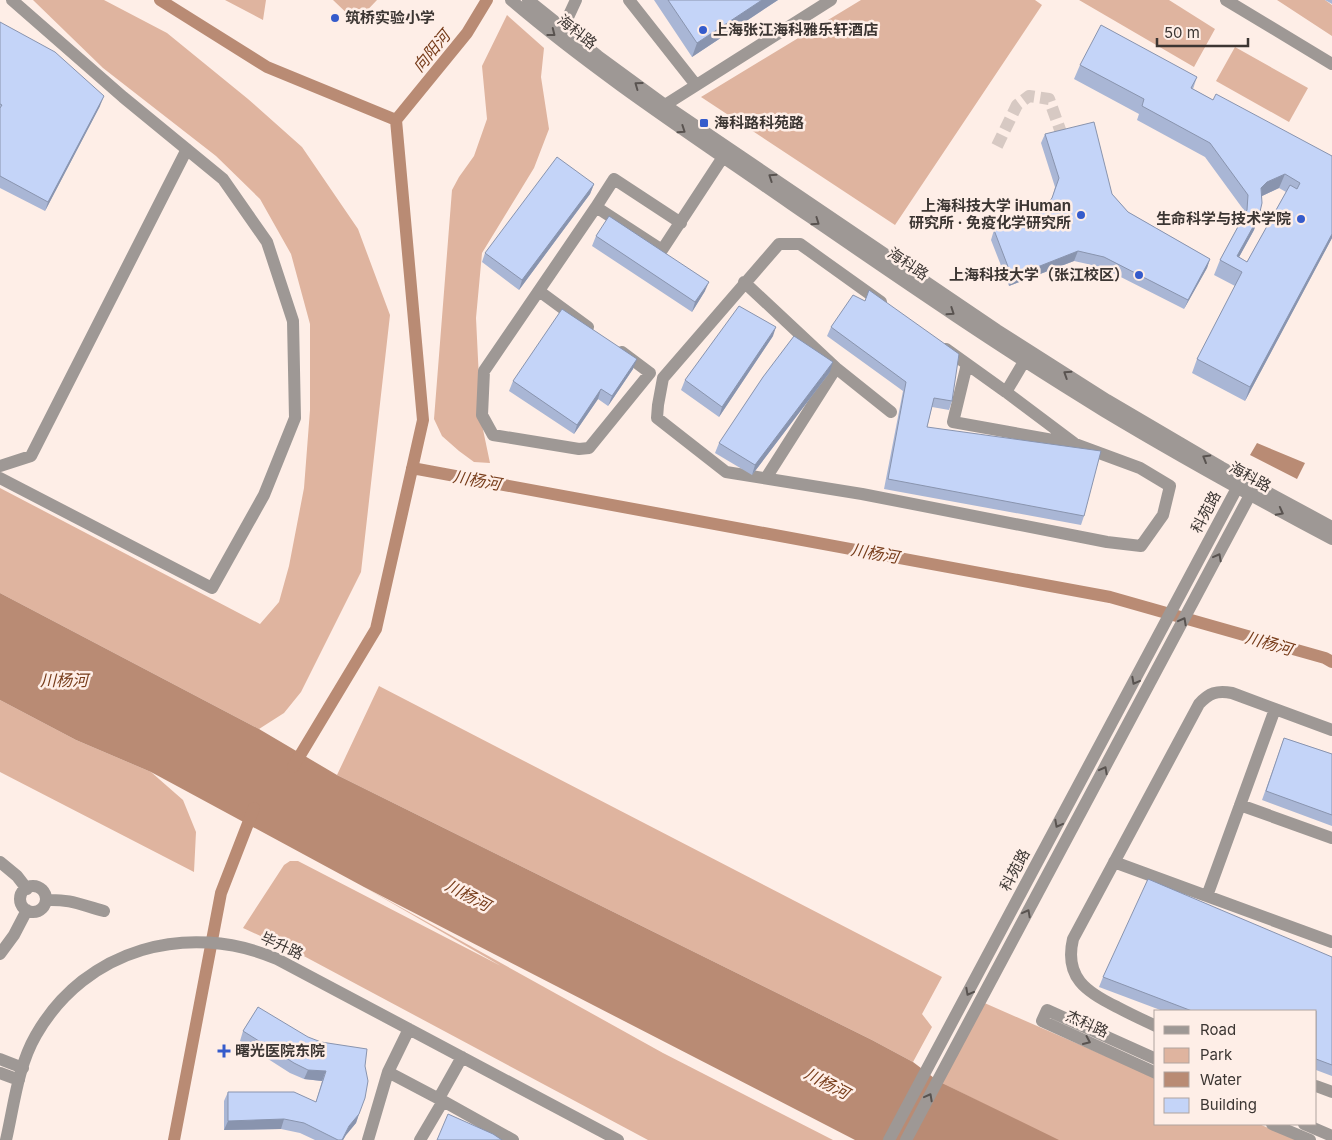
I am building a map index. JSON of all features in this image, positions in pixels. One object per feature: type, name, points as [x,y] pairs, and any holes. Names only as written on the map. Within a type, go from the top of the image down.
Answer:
[{"type":"street","points":[[0,478],[212,588],[264,495],[295,418],[293,321],[267,242],[223,179],[123,97],[12,0]]},
{"type":"street","name":"海科路","points":[[528,0],[665,105],[869,244],[1013,340],[1243,485]]},
{"type":"street","points":[[563,28],[576,0]]},
{"type":"street","points":[[629,0],[696,85]]},
{"type":"street","points":[[665,105],[831,0]]},
{"type":"street","points":[[1226,0],[1332,64]]},
{"type":"street","name":"海科路","points":[[513,1],[630,93],[855,248],[1025,360],[1102,409],[1243,485],[1332,527]]},
{"type":"street","points":[[0,466],[31,456],[187,149]]},
{"type":"street","points":[[596,207],[662,250],[723,157]]},
{"type":"street","points":[[610,344],[650,373],[589,448],[579,449],[493,435],[482,415],[484,371],[614,179],[681,223]]},
{"type":"street","points":[[888,307],[800,244],[779,244],[744,282],[663,378],[657,418],[726,472],[862,494],[1106,542],[1141,546],[1163,515],[1170,486],[1140,468],[1075,444],[953,422],[967,364]]},
{"type":"street","points":[[744,282],[836,368],[891,412]]},
{"type":"street","points":[[539,291],[594,332]]},
{"type":"street","points":[[935,341],[1075,444]]},
{"type":"street","points":[[1006,392],[1025,360]]},
{"type":"street","points":[[766,478],[836,368]]},
{"type":"street","points":[[1243,485],[1250,496]]},
{"type":"street","name":"科苑路","points":[[890,1140],[1180,596],[1243,485]]},
{"type":"street","name":"海科路","points":[[1250,496],[1332,539]]},
{"type":"street","name":"科苑路","points":[[906,1140],[1250,496]]},
{"type":"street","points":[[1154,1025],[1095,997],[1086,990],[1074,972],[1070,960],[1070,949],[1073,939],[1199,704],[1212,693],[1221,691],[1232,693],[1332,730]]},
{"type":"street","points":[[1207,896],[1275,709]]},
{"type":"street","points":[[1240,805],[1332,838]]},
{"type":"street","points":[[0,862],[13,872],[27,889]]},
{"type":"street","points":[[1114,862],[1332,942]]},
{"type":"street","points":[[36,887],[41,889],[46,900],[44,907],[35,912],[27,910],[22,906],[21,901],[23,892],[36,887]]},
{"type":"street","points":[[46,900],[73,901],[104,911]]},
{"type":"street","points":[[0,954],[14,935],[27,910]]},
{"type":"street","name":"毕升路","points":[[6,1140],[21,1074],[37,1034],[48,1017],[77,986],[94,973],[120,959],[158,946],[179,942],[206,941],[233,944],[256,950],[277,959],[612,1139]]},
{"type":"street","name":"杰科路","points":[[1154,1058],[1047,1010],[1042,1021],[1154,1072]]},
{"type":"street","points":[[368,1140],[388,1072],[409,1029]]},
{"type":"street","points":[[420,1140],[462,1057]]},
{"type":"street","points":[[0,1060],[21,1074]]},
{"type":"street","points":[[388,1072],[513,1140]]},
{"type":"street","points":[[0,1073],[21,1074]]},
{"type":"street","points":[[1317,1086],[1332,1092]]},
{"type":"street","points":[[1274,1125],[1310,1140]]},
{"type":"street","points":[[1306,1125],[1332,1136]]},
{"type":"green space","points":[[33,0],[104,0],[167,33],[248,99],[302,147],[358,229],[390,315],[361,572],[301,692],[284,713],[259,729],[0,593],[0,488],[260,624],[279,602],[289,566],[304,488],[310,410],[310,324],[291,254],[260,199],[216,156],[103,68]]},
{"type":"green space","points":[[225,0],[266,0],[263,20]]},
{"type":"green space","points":[[333,0],[377,0],[356,22]]},
{"type":"green space","points":[[861,0],[1035,0],[1042,5],[895,225],[701,97]]},
{"type":"green space","points":[[1079,0],[1169,0],[1215,29],[1194,67]]},
{"type":"green space","points":[[1277,0],[1325,0],[1332,5],[1332,36]]},
{"type":"green space","points":[[507,15],[544,48],[541,77],[549,129],[534,168],[482,253],[476,318],[481,420],[490,463],[474,462],[459,451],[442,436],[434,419],[452,190],[474,156],[487,119],[482,66]]},
{"type":"green space","points":[[1235,47],[1308,88],[1289,122],[1216,81]]},
{"type":"green space","points":[[379,686],[942,977],[922,1014],[932,1027],[913,1062],[337,775]]},
{"type":"green space","points":[[0,700],[76,740],[151,772],[183,800],[196,832],[194,872],[0,772]]},
{"type":"green space","points":[[290,861],[298,861],[501,966],[364,887],[663,1053],[833,1140],[648,1140],[300,954],[243,928],[284,865]]},
{"type":"green space","points":[[980,1001],[1154,1077],[1154,1125],[1261,1125],[1296,1140],[1055,1140],[938,1081]]},
{"type":"water","points":[[1257,443],[1305,463],[1297,479],[1250,455]]},
{"type":"water","points":[[0,593],[259,729],[337,775],[872,1040],[913,1062],[938,1081],[1059,1140],[855,1140],[364,887],[151,772],[76,740],[0,700]]},
{"type":"building","points":[[668,0],[762,0],[697,43]]},
{"type":"building","points":[[0,22],[55,52],[104,96],[48,202],[0,176],[0,108],[2,105],[0,104]]},
{"type":"building","name":"生命科学与技术学院","points":[[1101,25],[1197,77],[1191,88],[1213,100],[1216,94],[1332,156],[1332,234],[1250,387],[1197,359],[1242,272],[1220,260],[1247,210],[1248,195],[1210,143],[1142,106],[1144,99],[1080,65]],"holes":[[[1285,174],[1300,183],[1297,189],[1290,185],[1247,262],[1237,256],[1259,216],[1262,203],[1261,188],[1267,182]]]},
{"type":"building","name":"上海科技大学 iHuman 研究所 · 免疫化学研究所","points":[[1094,122],[1112,194],[1128,212],[1210,259],[1188,300],[1104,257],[1078,251],[1012,277],[994,230],[1041,212],[1052,198],[1059,178],[1045,134]]},
{"type":"building","points":[[557,157],[594,184],[522,280],[485,253]]},
{"type":"building","points":[[609,216],[709,282],[695,302],[596,236]]},
{"type":"building","points":[[869,290],[959,354],[952,401],[934,398],[927,427],[1101,451],[1084,516],[888,479],[906,382],[831,327],[853,295],[865,301]]},
{"type":"building","points":[[739,306],[776,327],[722,407],[685,380]]},
{"type":"building","points":[[562,309],[637,359],[612,396],[601,389],[577,425],[513,381]]},
{"type":"building","points":[[794,336],[833,362],[755,465],[719,443],[763,377]]},
{"type":"building","points":[[1284,738],[1332,754],[1332,815],[1266,791]]},
{"type":"building","points":[[1148,879],[1332,957],[1332,1065],[1317,1059],[1317,1010],[1189,1010],[1103,977]]},
{"type":"building","points":[[258,1007],[308,1037],[321,1042],[367,1049],[365,1066],[368,1081],[365,1098],[359,1114],[349,1126],[342,1140],[338,1140],[304,1123],[284,1119],[228,1121],[228,1092],[294,1092],[316,1102],[326,1071],[308,1070],[243,1031]]},
{"type":"building","points":[[448,1114],[493,1134],[502,1140],[437,1140]]},
{"type":"waterway","points":[[160,0],[267,67],[396,120],[423,420],[376,629],[293,767]]},
{"type":"waterway","name":"向阳河","points":[[396,120],[467,33],[487,0]]},
{"type":"waterway","name":"川杨河","points":[[412,468],[1110,597],[1325,658],[1332,662]]},
{"type":"waterway","points":[[174,1140],[221,893],[254,808]]},
{"type":"tunnel","points":[[997,146],[1017,105],[1029,96],[1049,99],[1063,138]]},
{"type":"place","name":"筑桥实验小学","points":[[335,18]]},
{"type":"place","name":"上海张江海科雅乐轩酒店","points":[[703,30]]},
{"type":"place","name":"海科路科苑路","points":[[704,123]]},
{"type":"place","name":"上海科技大学 iHuman 研究所 · 免疫化学研究所","points":[[1081,215]]},
{"type":"place","name":"生命科学与技术学院","points":[[1301,219]]},
{"type":"place","name":"上海科技大学（张江校区）","points":[[1139,275]]},
{"type":"place","name":"曙光医院东院","points":[[224,1051]]}]
